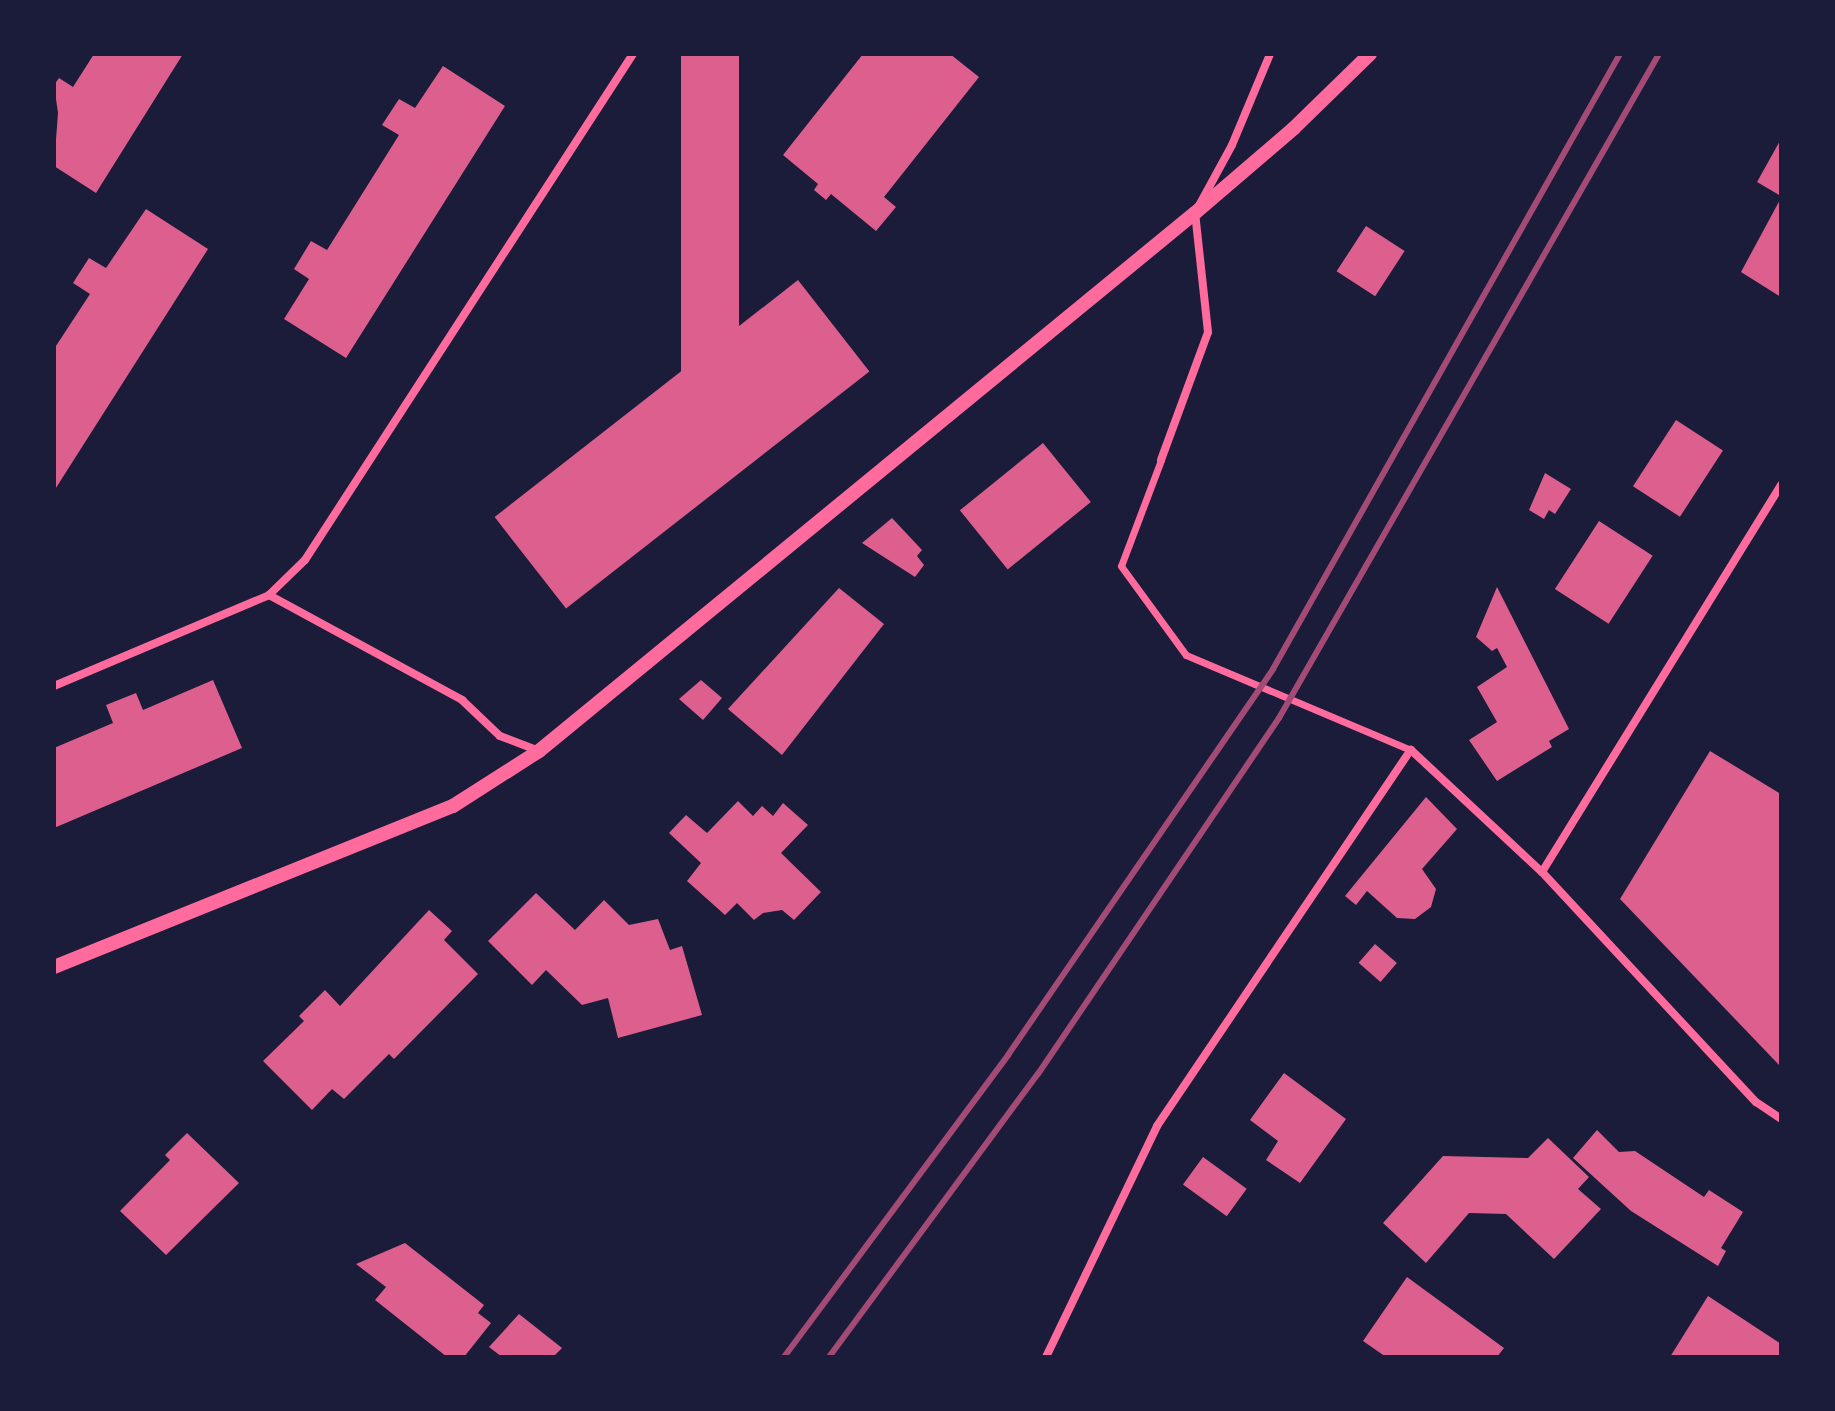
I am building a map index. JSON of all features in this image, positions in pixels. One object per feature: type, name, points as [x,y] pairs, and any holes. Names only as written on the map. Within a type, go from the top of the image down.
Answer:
[{"type":"street","points":[[54,686],[269,595],[305,560],[633,54]]},
{"type":"street","points":[[1270,54],[1232,145],[1195,213],[1208,332],[1121,566],[1186,655],[1411,750],[1542,872],[1756,1102],[1781,1119]]},
{"type":"street","points":[[54,967],[453,806],[539,751],[1195,213],[1294,128],[1370,54]]},
{"type":"street","points":[[1542,872],[1781,485]]},
{"type":"street","points":[[269,595],[462,700],[500,736],[539,751]]},
{"type":"street","points":[[1046,1357],[1157,1126],[1411,750]]},
{"type":"building","points":[[94,54],[183,54],[96,193],[54,166],[58,113],[54,85],[59,78],[73,87]]},
{"type":"building","points":[[681,54],[739,54],[739,411],[681,411]]},
{"type":"building","points":[[863,54],[950,54],[979,77],[884,197],[896,207],[876,231],[831,194],[826,200],[814,190],[818,184],[783,155]]},
{"type":"building","points":[[443,66],[505,106],[346,358],[284,319],[309,279],[294,269],[311,241],[327,250],[399,135],[382,125],[399,99],[415,108]]},
{"type":"building","points":[[1781,139],[1781,196],[1757,182]]},
{"type":"building","points":[[1781,198],[1781,297],[1741,272]]},
{"type":"building","points":[[146,209],[208,249],[54,491],[54,349],[90,294],[73,283],[89,258],[106,268]]},
{"type":"building","points":[[1366,226],[1405,251],[1375,296],[1337,271]]},
{"type":"building","points":[[798,280],[869,371],[566,608],[495,517]]},
{"type":"building","points":[[1676,420],[1723,450],[1680,517],[1633,486]]},
{"type":"building","points":[[1043,443],[1091,502],[1008,569],[960,510]]},
{"type":"building","points":[[1545,473],[1571,489],[1555,514],[1549,510],[1544,519],[1529,510]]},
{"type":"building","points":[[892,518],[922,550],[917,556],[924,565],[915,577],[862,543]]},
{"type":"building","points":[[1599,521],[1653,556],[1609,624],[1555,589]]},
{"type":"building","points":[[1497,587],[1569,729],[1549,741],[1552,747],[1497,781],[1469,740],[1497,722],[1477,687],[1507,667],[1497,648],[1492,651],[1476,637]]},
{"type":"building","points":[[839,588],[884,624],[782,755],[728,709]]},
{"type":"building","points":[[213,680],[242,748],[54,828],[54,748],[113,723],[106,705],[136,693],[143,710]]},
{"type":"building","points":[[701,680],[722,698],[703,720],[679,699]]},
{"type":"building","points":[[1710,751],[1781,794],[1781,1067],[1620,899]]},
{"type":"building","points":[[1426,797],[1457,829],[1422,869],[1436,889],[1431,907],[1415,919],[1397,918],[1367,891],[1356,905],[1345,896]]},
{"type":"building","points":[[738,801],[753,816],[762,806],[773,816],[783,803],[808,825],[781,853],[821,892],[794,920],[782,910],[763,913],[754,920],[737,903],[725,915],[687,881],[701,863],[669,833],[686,815],[707,833]]},
{"type":"building","points":[[536,893],[575,930],[604,900],[629,925],[658,919],[670,950],[682,946],[702,1015],[618,1038],[608,998],[582,1005],[546,970],[532,985],[488,941]]},
{"type":"building","points":[[429,910],[452,931],[444,940],[478,974],[394,1059],[389,1054],[344,1099],[332,1089],[312,1110],[263,1061],[304,1021],[299,1016],[325,990],[340,1006]]},
{"type":"building","points":[[1375,944],[1397,963],[1380,982],[1359,963]]},
{"type":"building","points":[[1284,1073],[1346,1119],[1300,1183],[1266,1160],[1278,1141],[1250,1120]]},
{"type":"building","points":[[1597,1130],[1619,1152],[1635,1151],[1704,1197],[1709,1190],[1743,1212],[1721,1248],[1726,1251],[1718,1266],[1631,1211],[1573,1158]]},
{"type":"building","points":[[187,1133],[239,1183],[166,1255],[120,1211],[170,1160],[165,1155]]},
{"type":"building","points":[[1548,1138],[1589,1177],[1578,1189],[1601,1209],[1554,1259],[1506,1214],[1469,1213],[1426,1263],[1383,1223],[1443,1156],[1528,1158]]},
{"type":"building","points":[[1203,1157],[1247,1189],[1227,1216],[1183,1185]]},
{"type":"building","points":[[405,1243],[484,1305],[478,1313],[491,1323],[464,1357],[447,1357],[375,1300],[386,1287],[356,1264]]},
{"type":"building","points":[[1407,1277],[1504,1348],[1497,1357],[1386,1357],[1363,1341]]},
{"type":"building","points":[[1708,1296],[1781,1344],[1781,1357],[1670,1357]]},
{"type":"building","points":[[519,1314],[562,1348],[553,1357],[502,1357],[489,1347]]},
{"type":"railway","points":[[784,1357],[1008,1055],[1273,669],[1620,54]]},
{"type":"railway","points":[[829,1357],[1038,1074],[1279,718],[1659,54]]}]
